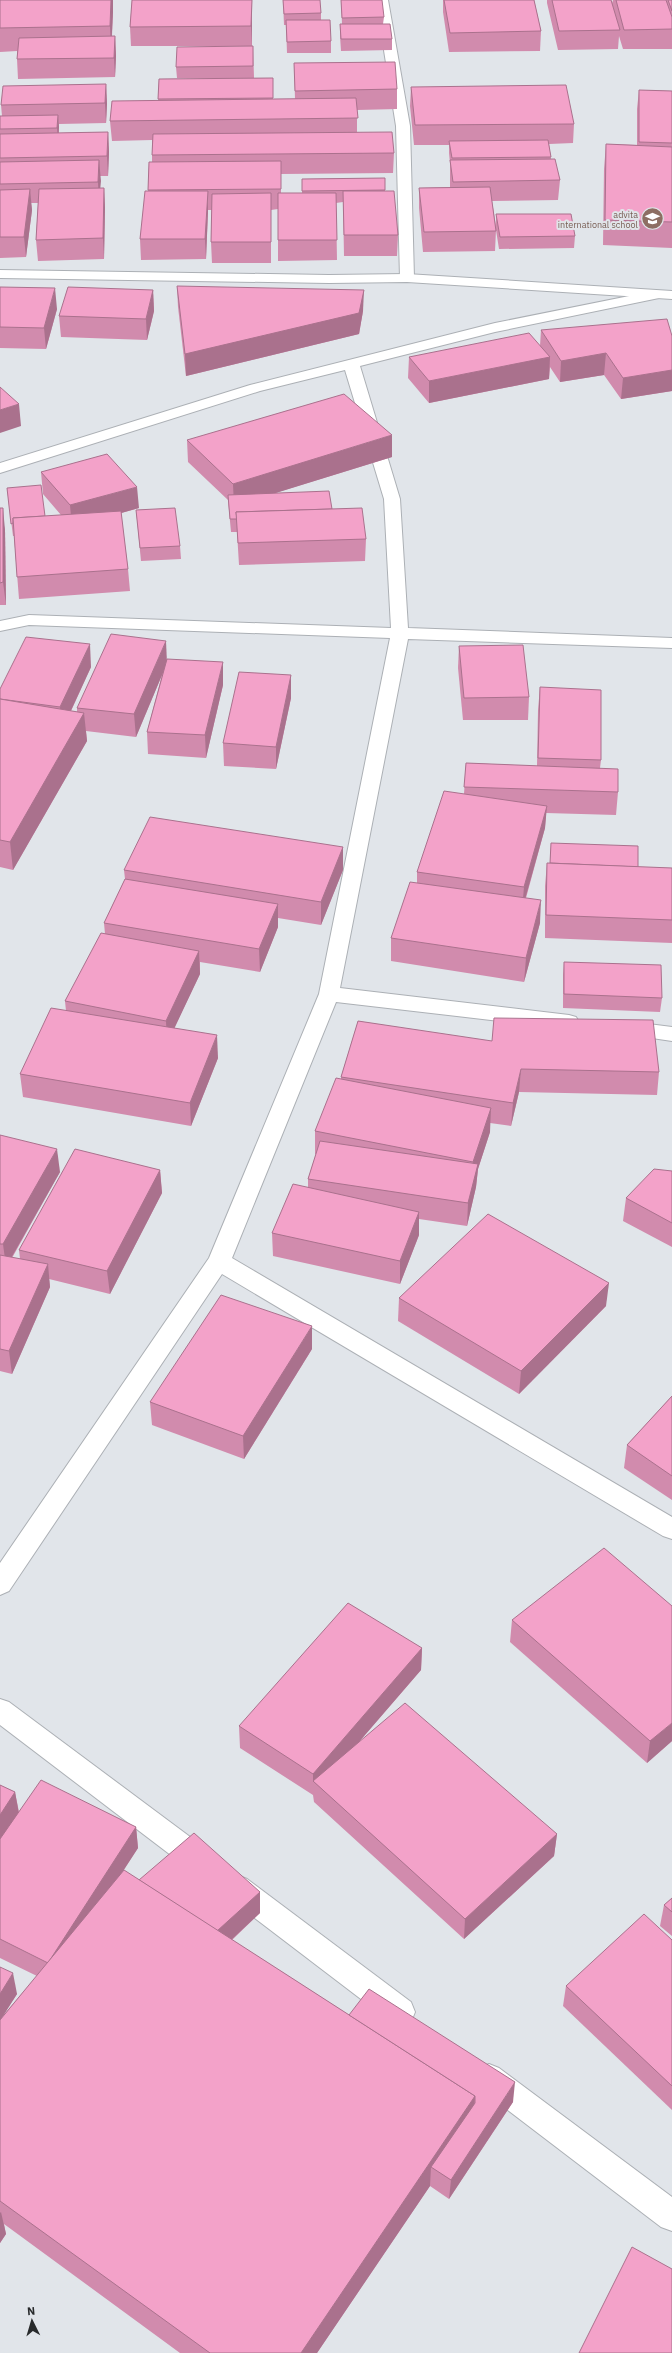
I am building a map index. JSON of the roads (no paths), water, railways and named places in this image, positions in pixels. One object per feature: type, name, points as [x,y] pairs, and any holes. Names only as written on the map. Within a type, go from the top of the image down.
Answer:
[{"type":"street","points":[[382,0],[403,126],[407,278]]},
{"type":"street","points":[[0,274],[329,280],[407,278],[672,295]]},
{"type":"street","points":[[0,468],[255,388],[495,328],[654,295]]},
{"type":"street","points":[[0,1584],[219,1261],[329,994],[400,634],[392,499],[351,364]]},
{"type":"street","points":[[0,626],[29,620],[672,643]]},
{"type":"street","points":[[329,994],[672,1034]]},
{"type":"street","points":[[219,1261],[672,1528]]},
{"type":"street","points":[[0,1710],[418,2025]]},
{"type":"street","points":[[469,2063],[672,2216]]},
{"type":"place","name":"advita international school","points":[[653,219]]}]
